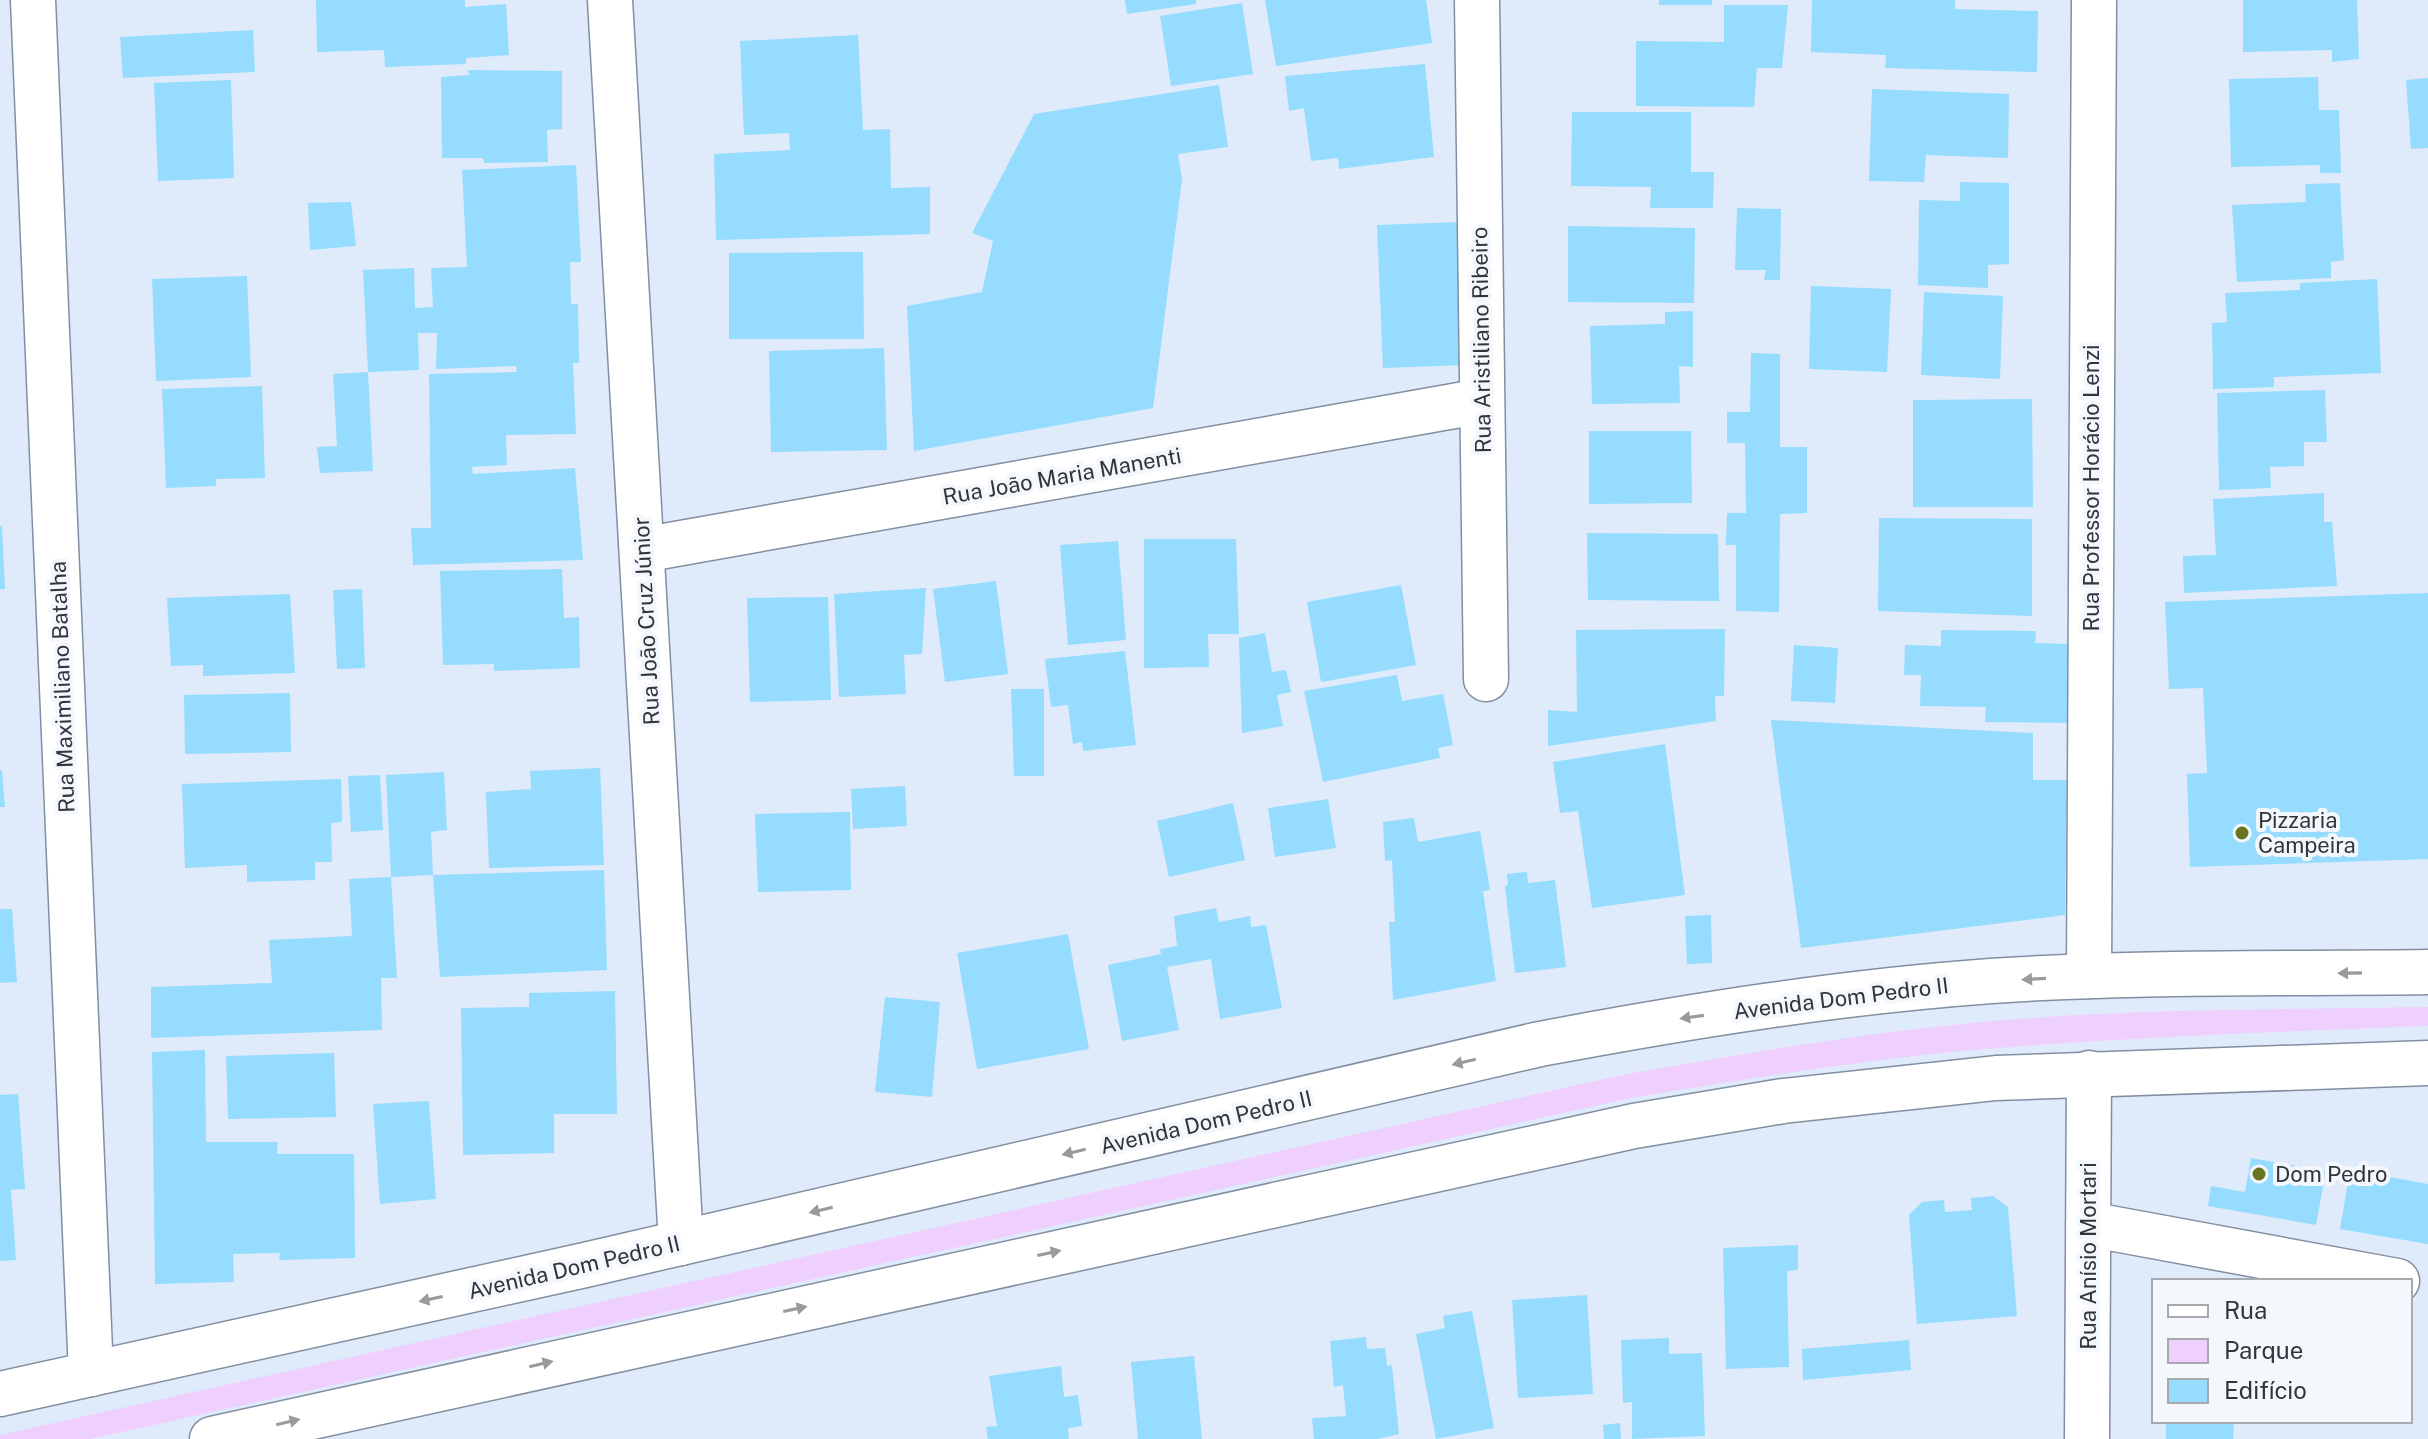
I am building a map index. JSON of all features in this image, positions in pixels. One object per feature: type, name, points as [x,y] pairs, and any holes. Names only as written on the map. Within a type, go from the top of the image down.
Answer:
[{"type":"street","name":"Rua Maximiliano Batalha","points":[[33,0],[91,1374]]},
{"type":"street","name":"Rua João Cruz Júnior","points":[[610,0],[681,1243]]},
{"type":"street","name":"Rua Aristiliano Ribeiro","points":[[1477,0],[1486,679]]},
{"type":"street","name":"Rua Professor Horácio Lenzi","points":[[2089,976],[2094,0]]},
{"type":"street","name":"Rua João Maria Manenti","points":[[642,550],[1482,401]]},
{"type":"street","name":"Avenida Dom Pedro II","points":[[0,1394],[681,1243],[1569,1039],[1814,999],[2089,976],[2428,972]]},
{"type":"street","points":[[212,1439],[1634,1126],[1783,1101],[1922,1084],[2089,1073],[2428,1063]]},
{"type":"street","name":"Rua Anísio Mortari","points":[[2087,1439],[2089,1073]]},
{"type":"street","points":[[2088,1224],[2386,1279]]},
{"type":"green space","points":[[2428,1007],[2428,1026],[2143,1038],[1973,1050],[1846,1065],[1636,1097],[90,1439],[0,1439],[0,1435],[1627,1074],[1836,1040],[2020,1019],[2195,1011]]},
{"type":"building","points":[[316,0],[465,0],[465,7],[506,4],[509,55],[466,58],[466,64],[385,67],[384,50],[317,52]]},
{"type":"building","points":[[1125,0],[1196,0],[1196,4],[1127,14]]},
{"type":"building","points":[[1265,0],[1426,0],[1432,43],[1276,66]]},
{"type":"building","points":[[1659,0],[1712,0],[1712,5],[1659,5]]},
{"type":"building","points":[[1812,0],[1955,0],[1955,9],[2038,11],[2037,72],[1885,68],[1886,55],[1811,52]]},
{"type":"building","points":[[2243,0],[2357,0],[2359,59],[2332,62],[2332,50],[2243,52]]},
{"type":"building","points":[[1242,3],[1253,74],[1171,86],[1160,16]]},
{"type":"building","points":[[1724,5],[1788,5],[1782,68],[1757,68],[1754,107],[1636,106],[1636,41],[1724,42]]},
{"type":"building","points":[[253,30],[255,72],[123,78],[120,37]]},
{"type":"building","points":[[858,35],[863,130],[890,129],[891,188],[930,187],[930,234],[716,240],[714,154],[790,150],[789,133],[744,135],[740,41]]},
{"type":"building","points":[[1425,64],[1434,157],[1339,169],[1338,158],[1311,161],[1304,108],[1289,111],[1285,76]]},
{"type":"building","points":[[468,70],[562,71],[562,129],[547,130],[548,162],[484,163],[483,158],[442,158],[441,77],[469,75]]},
{"type":"building","points":[[2318,77],[2319,110],[2339,110],[2341,173],[2320,173],[2320,165],[2231,167],[2229,79]]},
{"type":"building","points":[[2428,78],[2428,148],[2411,149],[2406,80]]},
{"type":"building","points":[[231,80],[234,178],[158,181],[154,83]]},
{"type":"building","points":[[1219,85],[1228,147],[1178,154],[1182,179],[1153,408],[914,451],[907,306],[982,292],[993,241],[972,233],[1034,114]]},
{"type":"building","points":[[1872,89],[2009,94],[2008,158],[1926,155],[1924,182],[1869,181]]},
{"type":"building","points":[[1572,112],[1691,112],[1691,172],[1714,172],[1713,208],[1650,208],[1651,187],[1571,186]]},
{"type":"building","points":[[576,165],[581,262],[570,262],[571,304],[578,304],[579,363],[573,363],[576,434],[506,435],[507,465],[472,467],[473,474],[575,468],[583,560],[413,565],[411,528],[431,528],[429,374],[517,372],[516,366],[436,369],[437,333],[418,333],[419,370],[368,372],[363,270],[414,268],[415,308],[433,307],[431,268],[467,267],[462,170]]},
{"type":"building","points":[[1960,182],[2009,183],[2009,264],[1988,265],[1988,288],[1918,285],[1919,200],[1960,201]]},
{"type":"building","points":[[2340,183],[2344,260],[2331,262],[2331,278],[2237,282],[2232,205],[2306,202],[2305,184]]},
{"type":"building","points":[[351,202],[356,246],[310,250],[308,203]]},
{"type":"building","points":[[1737,208],[1781,209],[1780,280],[1764,280],[1766,270],[1735,270]]},
{"type":"building","points":[[1460,222],[1466,365],[1383,368],[1377,225]]},
{"type":"building","points":[[1568,226],[1695,228],[1694,303],[1568,302]]},
{"type":"building","points":[[863,252],[864,339],[729,339],[729,253]]},
{"type":"building","points":[[247,276],[251,377],[156,381],[152,279]]},
{"type":"building","points":[[2377,279],[2381,373],[2274,377],[2274,387],[2213,389],[2212,323],[2227,322],[2225,293],[2300,290],[2300,283]]},
{"type":"building","points":[[1811,286],[1891,289],[1887,372],[1809,369]]},
{"type":"building","points":[[1924,292],[2003,296],[2000,379],[1921,375]]},
{"type":"building","points":[[1693,311],[1693,367],[1679,366],[1680,403],[1592,404],[1590,326],[1665,324],[1665,312]]},
{"type":"building","points":[[884,348],[887,450],[771,452],[769,351]]},
{"type":"building","points":[[1751,353],[1780,354],[1780,447],[1807,447],[1807,513],[1780,514],[1779,612],[1736,611],[1736,545],[1726,545],[1727,513],[1746,513],[1745,443],[1727,443],[1727,412],[1750,412]]},
{"type":"building","points":[[368,372],[373,471],[320,473],[317,447],[337,446],[333,374]]},
{"type":"building","points":[[262,386],[265,478],[216,479],[216,486],[166,488],[162,389]]},
{"type":"building","points":[[2325,390],[2327,442],[2304,442],[2304,466],[2270,467],[2271,488],[2219,490],[2217,393]]},
{"type":"building","points":[[2032,399],[2033,507],[1913,507],[1913,400]]},
{"type":"building","points":[[1589,431],[1691,431],[1692,503],[1589,504]]},
{"type":"building","points":[[2324,493],[2324,522],[2332,522],[2337,586],[2184,593],[2183,556],[2216,555],[2213,499]]},
{"type":"building","points":[[1879,518],[2032,519],[2032,616],[1878,611]]},
{"type":"building","points":[[2,526],[5,589],[0,589]]},
{"type":"building","points":[[1587,533],[1718,534],[1719,601],[1588,600]]},
{"type":"building","points":[[1144,539],[1236,539],[1239,634],[1208,634],[1209,667],[1144,668]]},
{"type":"building","points":[[1118,541],[1126,640],[1068,645],[1060,545]]},
{"type":"building","points":[[562,569],[564,618],[579,617],[580,668],[494,671],[494,664],[443,665],[440,571]]},
{"type":"building","points":[[996,581],[1008,674],[945,682],[933,589]]},
{"type":"building","points":[[1401,585],[1416,665],[1321,682],[1307,602]]},
{"type":"building","points":[[926,588],[922,654],[904,655],[906,694],[839,697],[834,594]]},
{"type":"building","points":[[362,589],[365,668],[337,669],[333,590]]},
{"type":"building","points":[[2428,593],[2428,859],[2190,867],[2187,774],[2207,773],[2203,688],[2169,689],[2165,602]]},
{"type":"building","points":[[290,594],[295,673],[203,676],[203,665],[171,666],[167,598]]},
{"type":"building","points":[[828,597],[831,700],[750,702],[747,598]]},
{"type":"building","points":[[1725,629],[1724,696],[1715,696],[1716,721],[1548,746],[1548,710],[1577,712],[1576,630]]},
{"type":"building","points":[[1941,630],[2036,631],[2035,643],[2069,644],[2068,723],[1985,722],[1986,707],[1920,706],[1921,675],[1904,675],[1905,645],[1941,646]]},
{"type":"building","points":[[1265,633],[1272,672],[1286,670],[1291,692],[1277,695],[1283,726],[1242,733],[1239,638]]},
{"type":"building","points":[[1794,645],[1838,648],[1835,703],[1791,701]]},
{"type":"building","points":[[1125,651],[1136,745],[1083,751],[1082,742],[1073,744],[1068,705],[1051,707],[1045,659]]},
{"type":"building","points":[[1397,675],[1402,701],[1443,694],[1453,745],[1438,748],[1440,758],[1323,782],[1304,691]]},
{"type":"building","points":[[1011,689],[1044,689],[1044,776],[1014,776]]},
{"type":"building","points":[[290,693],[291,752],[185,754],[184,695]]},
{"type":"building","points":[[1771,720],[2033,733],[2033,780],[2067,780],[2065,915],[1801,948]]},
{"type":"building","points":[[1665,744],[1685,895],[1592,908],[1578,811],[1560,813],[1553,762]]},
{"type":"building","points":[[600,768],[604,865],[489,868],[486,792],[531,789],[530,771]]},
{"type":"building","points":[[2,770],[5,807],[0,807]]},
{"type":"building","points":[[444,772],[447,830],[431,832],[433,875],[391,877],[386,775]]},
{"type":"building","points":[[380,775],[383,830],[351,832],[348,776]]},
{"type":"building","points":[[341,779],[342,822],[331,823],[332,862],[315,862],[315,880],[247,882],[247,865],[185,868],[182,784]]},
{"type":"building","points":[[905,786],[907,826],[853,829],[851,789]]},
{"type":"building","points":[[1328,799],[1336,848],[1275,857],[1268,808]]},
{"type":"building","points":[[1233,803],[1245,860],[1169,877],[1157,821]]},
{"type":"building","points":[[850,812],[851,890],[758,892],[755,814]]},
{"type":"building","points":[[1414,818],[1418,842],[1480,831],[1490,890],[1483,891],[1496,981],[1393,1000],[1389,922],[1395,922],[1392,860],[1385,861],[1383,822]]},
{"type":"building","points":[[604,870],[607,970],[440,977],[433,875]]},
{"type":"building","points":[[1527,872],[1528,883],[1555,880],[1566,967],[1515,973],[1505,886],[1508,885],[1507,874]]},
{"type":"building","points":[[391,877],[397,978],[381,978],[382,1030],[151,1038],[151,987],[272,983],[269,940],[352,936],[349,879]]},
{"type":"building","points":[[1216,908],[1219,922],[1250,916],[1251,927],[1266,925],[1282,1008],[1220,1019],[1211,959],[1167,967],[1179,1030],[1122,1041],[1108,965],[1161,954],[1160,949],[1177,946],[1174,916]]},
{"type":"building","points":[[0,909],[12,909],[17,982],[0,983]]},
{"type":"building","points":[[1711,915],[1712,963],[1687,964],[1685,916]]},
{"type":"building","points":[[1068,934],[1089,1049],[977,1069],[957,953]]},
{"type":"building","points":[[615,991],[617,1114],[554,1114],[554,1153],[463,1155],[461,1008],[529,1007],[529,993]]},
{"type":"building","points":[[885,997],[940,1002],[932,1097],[875,1092]]},
{"type":"building","points":[[205,1050],[206,1142],[278,1142],[277,1154],[354,1154],[355,1258],[279,1260],[280,1253],[233,1254],[234,1282],[155,1284],[152,1052]]},
{"type":"building","points":[[334,1053],[336,1117],[228,1119],[226,1056]]},
{"type":"building","points":[[18,1094],[25,1189],[11,1190],[16,1260],[0,1261],[0,1095]]},
{"type":"building","points":[[429,1101],[436,1199],[380,1204],[373,1104]]},
{"type":"building","points":[[2251,1158],[2326,1171],[2316,1225],[2208,1206],[2211,1186],[2245,1192]]},
{"type":"building","points":[[2350,1170],[2428,1184],[2428,1244],[2340,1229]]},
{"type":"building","points":[[1993,1196],[2008,1207],[2017,1316],[1917,1324],[1909,1215],[1922,1202],[1944,1200],[1945,1212],[1972,1210],[1971,1198]]},
{"type":"building","points":[[1798,1245],[1798,1270],[1787,1271],[1789,1367],[1726,1369],[1723,1248]]},
{"type":"building","points":[[1587,1295],[1593,1394],[1518,1398],[1512,1300]]},
{"type":"building","points":[[1472,1311],[1494,1428],[1436,1439],[1416,1334],[1445,1328],[1443,1316]]},
{"type":"building","points":[[1366,1337],[1367,1349],[1385,1348],[1387,1366],[1392,1365],[1399,1434],[1377,1439],[1314,1439],[1312,1418],[1346,1416],[1343,1385],[1334,1387],[1330,1341]]},
{"type":"building","points":[[1669,1338],[1669,1354],[1702,1353],[1705,1436],[1632,1439],[1632,1402],[1623,1403],[1621,1340]]},
{"type":"building","points":[[1909,1340],[1911,1370],[1803,1380],[1802,1349]]},
{"type":"building","points":[[1194,1356],[1202,1439],[1138,1439],[1131,1362]]},
{"type":"building","points":[[1061,1366],[1064,1397],[1078,1395],[1082,1426],[1068,1428],[1069,1439],[988,1439],[986,1427],[997,1426],[989,1376]]},
{"type":"building","points":[[1620,1423],[1621,1439],[1604,1439],[1603,1425]]},
{"type":"building","points":[[2166,1423],[2234,1423],[2233,1439],[2166,1439]]},
{"type":"place","name":"Pizzaria Campeira","points":[[2242,833]]},
{"type":"place","name":"Dom Pedro","points":[[2259,1174]]}]
